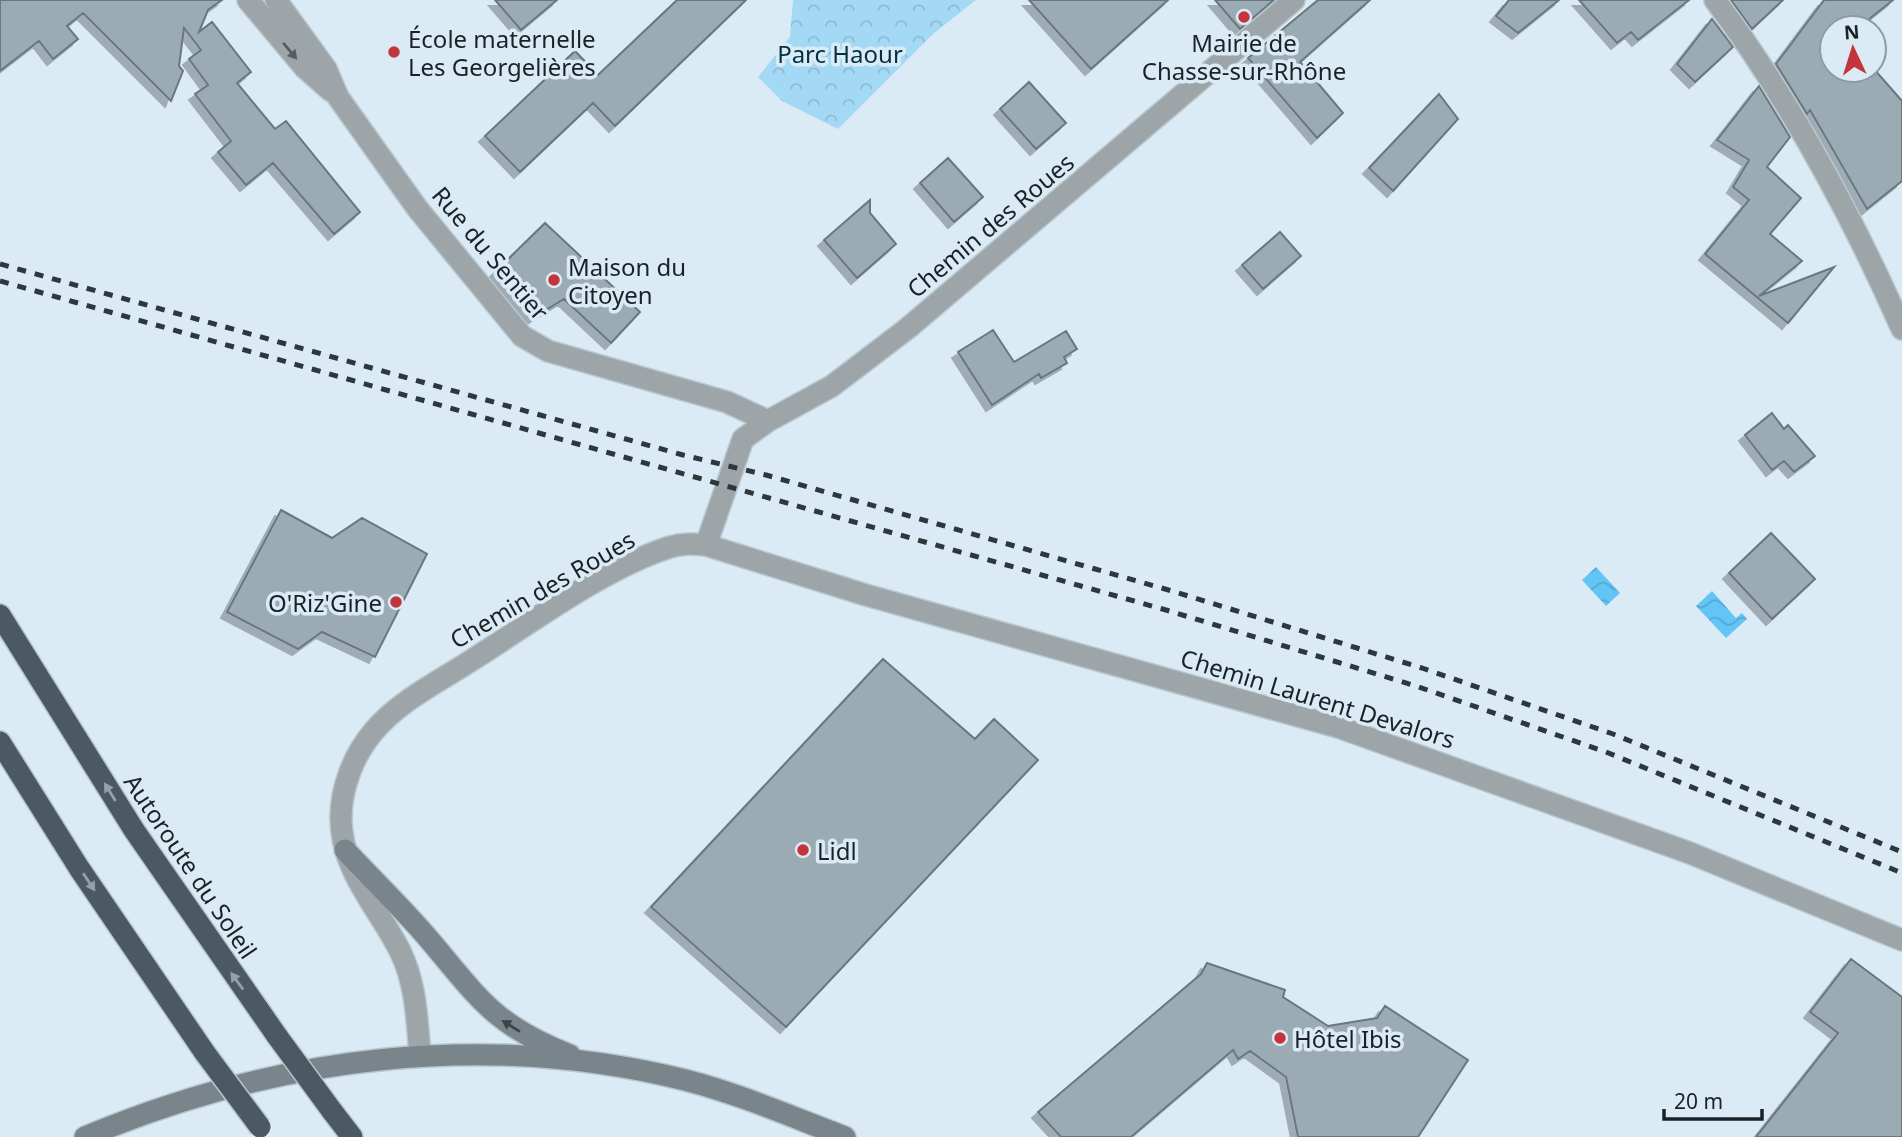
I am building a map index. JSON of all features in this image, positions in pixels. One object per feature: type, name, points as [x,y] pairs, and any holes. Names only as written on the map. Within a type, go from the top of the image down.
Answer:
[{"type":"highway","name":"Autoroute du Soleil","points":[[0,615],[134,830],[277,1036],[352,1137]]},
{"type":"highway","points":[[0,742],[79,868],[205,1053],[264,1132]]},
{"type":"main road","points":[[345,850],[426,937],[472,994],[499,1019],[525,1035],[595,1065]]},
{"type":"main road","points":[[85,1137],[189,1098],[267,1077],[346,1062],[421,1055],[502,1055],[595,1065],[685,1080],[733,1094],[845,1137]]},
{"type":"street","name":"Rue du Sentier","points":[[248,0],[305,68],[338,97]]},
{"type":"street","name":"Rue du Sentier","points":[[276,0],[326,69],[338,97],[417,208],[522,336],[548,351],[727,402],[768,421]]},
{"type":"street","name":"Chemin des Roues","points":[[421,1055],[410,977],[401,952],[353,872],[345,850],[341,820],[343,794],[355,759],[373,731],[390,714],[559,605],[632,563],[670,547],[688,543],[706,545],[743,439],[768,421],[832,386],[908,328],[1294,0]]},
{"type":"street","points":[[1715,0],[1746,41],[1785,103],[1860,236],[1902,329]]},
{"type":"street","name":"Chemin Laurent Devalors","points":[[706,545],[866,595],[1341,728],[1677,848],[1902,940]]},
{"type":"green space","name":"Parc Haour","points":[[793,0],[976,0],[933,34],[838,129],[782,101],[758,77],[790,37]]},
{"type":"water","points":[[1596,567],[1620,593],[1606,606],[1582,580]]},
{"type":"water","points":[[1712,591],[1736,618],[1742,613],[1747,619],[1726,638],[1696,606]]},
{"type":"building","points":[[0,0],[222,0],[208,10],[199,32],[212,22],[251,72],[237,83],[275,129],[286,121],[360,212],[334,234],[273,163],[246,185],[218,152],[231,141],[195,94],[208,85],[189,59],[201,50],[184,28],[179,66],[183,71],[171,101],[83,13],[67,26],[78,39],[53,59],[39,41],[0,71]]},
{"type":"building","points":[[495,0],[557,0],[521,30]]},
{"type":"building","points":[[677,0],[746,0],[615,126],[593,103],[520,172],[485,136],[575,51],[598,75]]},
{"type":"building","points":[[1029,0],[1168,0],[1091,69]]},
{"type":"building","name":"Mairie de Chasse-sur-Rhône","points":[[1215,0],[1274,0],[1240,29]]},
{"type":"building","points":[[1318,0],[1370,0],[1300,62],[1343,113],[1317,138],[1248,58]]},
{"type":"building","points":[[1509,0],[1559,0],[1518,33],[1496,16]]},
{"type":"building","points":[[1579,0],[1689,0],[1638,40],[1631,32],[1617,43]]},
{"type":"building","points":[[1731,0],[1783,0],[1752,29]]},
{"type":"building","points":[[1824,0],[1893,0],[1876,14],[1818,14],[1818,84],[1887,84],[1902,101],[1902,181],[1867,209],[1810,110],[1807,114],[1776,64]]},
{"type":"building","points":[[1712,19],[1733,47],[1695,82],[1677,64]]},
{"type":"building","points":[[1029,82],[1066,123],[1036,149],[1000,109]]},
{"type":"building","points":[[1759,86],[1790,137],[1767,167],[1801,198],[1770,234],[1802,261],[1759,296],[1834,267],[1788,323],[1705,254],[1749,200],[1733,187],[1749,160],[1717,140]]},
{"type":"building","points":[[1439,94],[1458,119],[1393,191],[1369,168]]},
{"type":"building","points":[[948,158],[983,197],[954,222],[920,183]]},
{"type":"building","points":[[870,200],[870,213],[896,244],[857,278],[824,240]]},
{"type":"building","name":"Maison du Citoyen","points":[[545,223],[640,312],[611,343],[564,299],[533,318],[495,272]]},
{"type":"building","points":[[1280,232],[1301,256],[1263,289],[1242,265]]},
{"type":"building","points":[[993,330],[1014,362],[1066,331],[1077,349],[1064,357],[1067,363],[1041,378],[1039,374],[992,405],[958,352]]},
{"type":"building","points":[[1772,413],[1784,429],[1788,425],[1815,456],[1794,472],[1784,461],[1772,470],[1745,435]]},
{"type":"building","points":[[281,510],[332,538],[362,518],[427,554],[375,657],[322,632],[298,649],[227,612]]},
{"type":"building","points":[[1771,533],[1815,579],[1772,619],[1729,573]]},
{"type":"building","points":[[883,659],[975,739],[994,719],[1038,760],[786,1027],[651,907]]},
{"type":"building","points":[[1851,959],[1902,997],[1902,1137],[1756,1137],[1838,1033],[1810,1012]]},
{"type":"building","name":"Hôtel Ibis","points":[[1207,963],[1285,990],[1283,997],[1328,1026],[1377,1018],[1385,1006],[1468,1060],[1418,1137],[1298,1137],[1286,1077],[1250,1051],[1238,1059],[1233,1050],[1131,1137],[1061,1137],[1038,1112],[1201,974]]},
{"type":"railway","points":[[0,264],[683,455],[766,475],[1172,591],[1422,668],[1613,734],[1902,852]]},
{"type":"railway","points":[[0,281],[1166,610],[1416,686],[1606,752],[1902,873]]},
{"type":"place","name":"Mairie de Chasse-sur-Rhône","points":[[1244,17]]},
{"type":"place","name":"École maternelle Les Georgelières","points":[[394,52]]},
{"type":"place","name":"Maison du Citoyen","points":[[554,280]]},
{"type":"place","name":"O'Riz'Gine","points":[[396,602]]},
{"type":"place","name":"Lidl","points":[[803,850]]},
{"type":"place","name":"Hôtel Ibis","points":[[1280,1038]]}]
